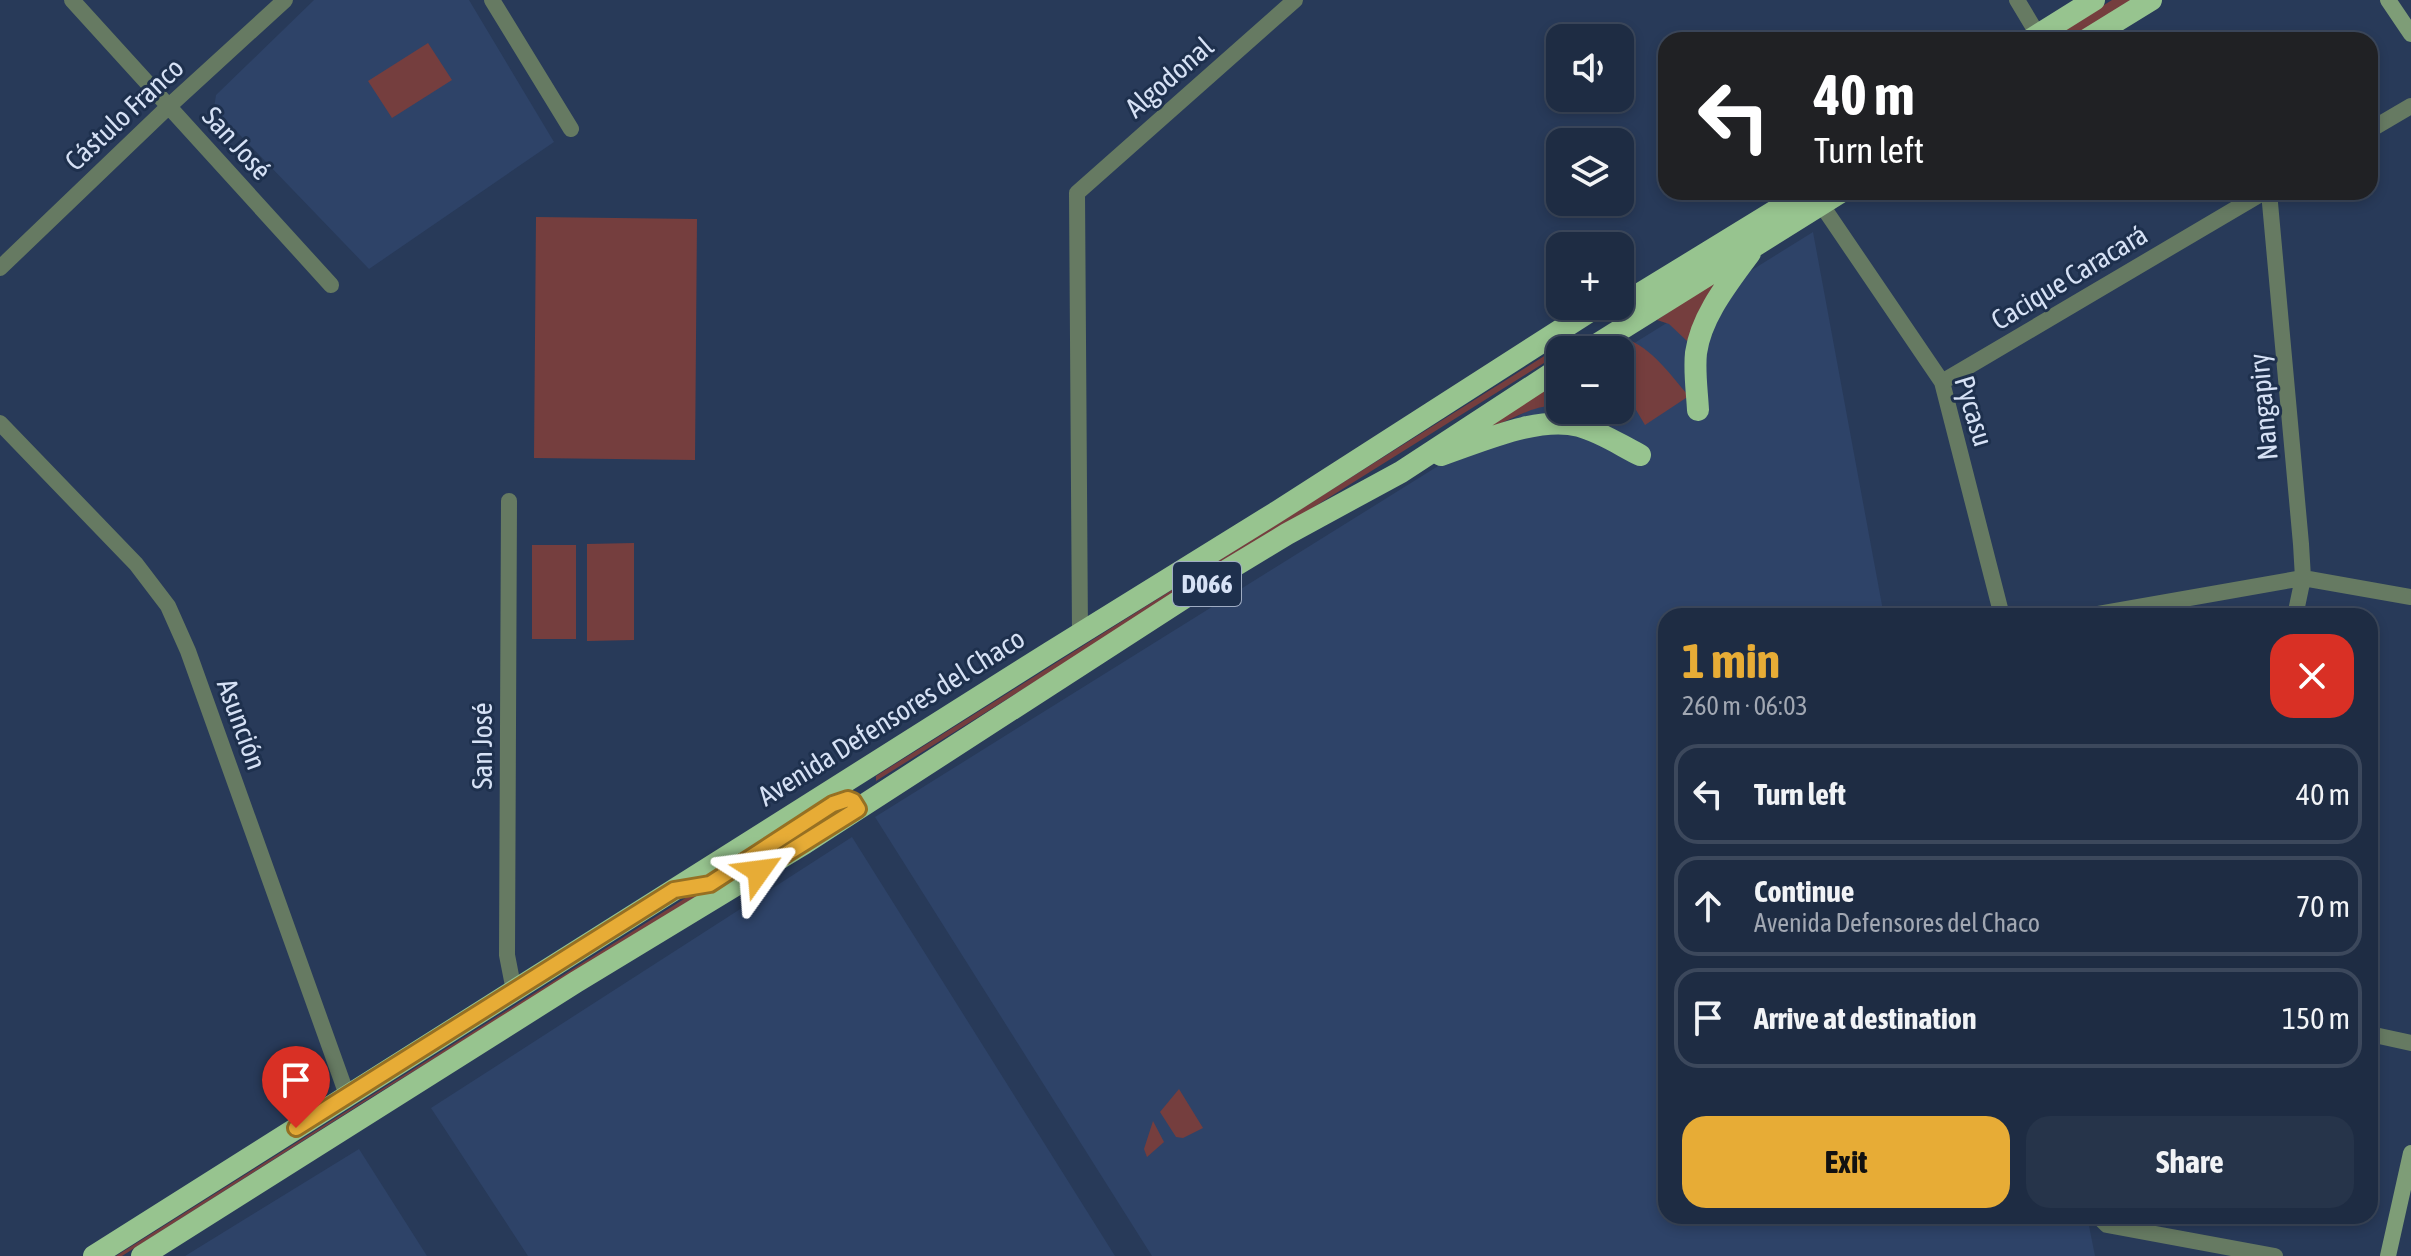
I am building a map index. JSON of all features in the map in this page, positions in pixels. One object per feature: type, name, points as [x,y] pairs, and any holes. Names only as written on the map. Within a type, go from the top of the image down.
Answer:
[{"type":"highway","points":[[2042,32],[2094,0]]},
{"type":"highway","points":[[2099,32],[2151,0]]},
{"type":"highway","points":[[1634,297],[1773,200]]},
{"type":"highway","points":[[1634,298],[1809,200]]},
{"type":"highway","points":[[1698,410],[1696,352],[1702,332],[1725,287],[1757,244],[1811,200]]},
{"type":"highway","points":[[1634,299],[1757,244]]},
{"type":"highway","name":"Avenida Defensores del Chaco","points":[[94,1256],[1576,320]]},
{"type":"highway","points":[[1599,336],[1612,320]]},
{"type":"highway","name":"Avenida Defensores del Chaco","points":[[142,1256],[1221,574],[1410,466],[1546,377]]},
{"type":"highway","points":[[1410,466],[1531,427],[1555,423],[1576,425],[1597,432],[1640,455]]},
{"type":"highway","points":[[674,890],[710,884],[833,804],[849,809],[970,717],[984,694]]},
{"type":"main road","points":[[2388,0],[2411,34]]},
{"type":"main road","points":[[2388,1256],[2411,1153]]},
{"type":"street","name":"San José","points":[[72,0],[331,285]]},
{"type":"street","name":"Cástulo Franco","points":[[0,268],[285,0]]},
{"type":"street","points":[[492,0],[571,129]]},
{"type":"street","name":"Algodonal","points":[[1080,634],[1077,193],[1295,0]]},
{"type":"street","points":[[2017,0],[2032,32]]},
{"type":"street","points":[[2378,125],[2411,106]]},
{"type":"street","name":"Pycasu","points":[[1814,200],[1942,382],[2000,608]]},
{"type":"street","name":"Cacique Caracará","points":[[1942,382],[2252,200]]},
{"type":"street","name":"Nangapiry","points":[[2267,200],[2303,578],[2297,608]]},
{"type":"street","name":"Asunción","points":[[0,423],[136,564],[168,606],[188,651],[347,1095]]},
{"type":"street","name":"San José","points":[[509,501],[507,955],[514,991]]},
{"type":"street","points":[[2132,608],[2303,578],[2411,597]]},
{"type":"street","points":[[2378,1036],[2411,1043]]},
{"type":"street","points":[[2106,1224],[2275,1256]]},
{"type":"shaded area","points":[[314,0],[469,0],[554,142],[369,269],[214,108],[216,95]]},
{"type":"shaded area","points":[[2112,0],[2132,0],[2081,32],[2061,32]]},
{"type":"shaded area","points":[[428,43],[452,80],[392,118],[368,81]]},
{"type":"shaded area","points":[[536,217],[697,219],[695,460],[534,458]]},
{"type":"shaded area","points":[[1813,232],[1883,608],[1658,608],[1658,1224],[2089,1224],[2095,1256],[1152,1256],[875,817],[1546,399],[1546,424],[1634,424],[1634,343]]},
{"type":"shaded area","points":[[1723,275],[1687,341],[1669,324],[1657,320]]},
{"type":"shaded area","points":[[1634,343],[1652,355],[1689,396],[1645,425],[1634,407]]},
{"type":"shaded area","points":[[1546,355],[1546,362],[876,781],[876,776]]},
{"type":"shaded area","points":[[1546,388],[1546,406],[1478,429]]},
{"type":"shaded area","points":[[634,543],[634,640],[587,641],[587,544]]},
{"type":"shaded area","points":[[532,545],[576,545],[576,639],[532,639]]},
{"type":"shaded area","points":[[802,825],[806,826],[804,830],[372,1097],[122,1256],[116,1256]]},
{"type":"shaded area","points":[[852,837],[1115,1256],[528,1256],[431,1108]]},
{"type":"shaded area","points":[[1179,1089],[1203,1128],[1183,1138],[1176,1137],[1160,1112]]},
{"type":"shaded area","points":[[1153,1121],[1164,1142],[1147,1157],[1144,1149]]},
{"type":"shaded area","points":[[359,1149],[427,1256],[185,1256]]},
{"type":"route","points":[[296,1128],[674,890],[710,884],[833,804],[840,800],[853,801],[858,809],[759,871]]}]
